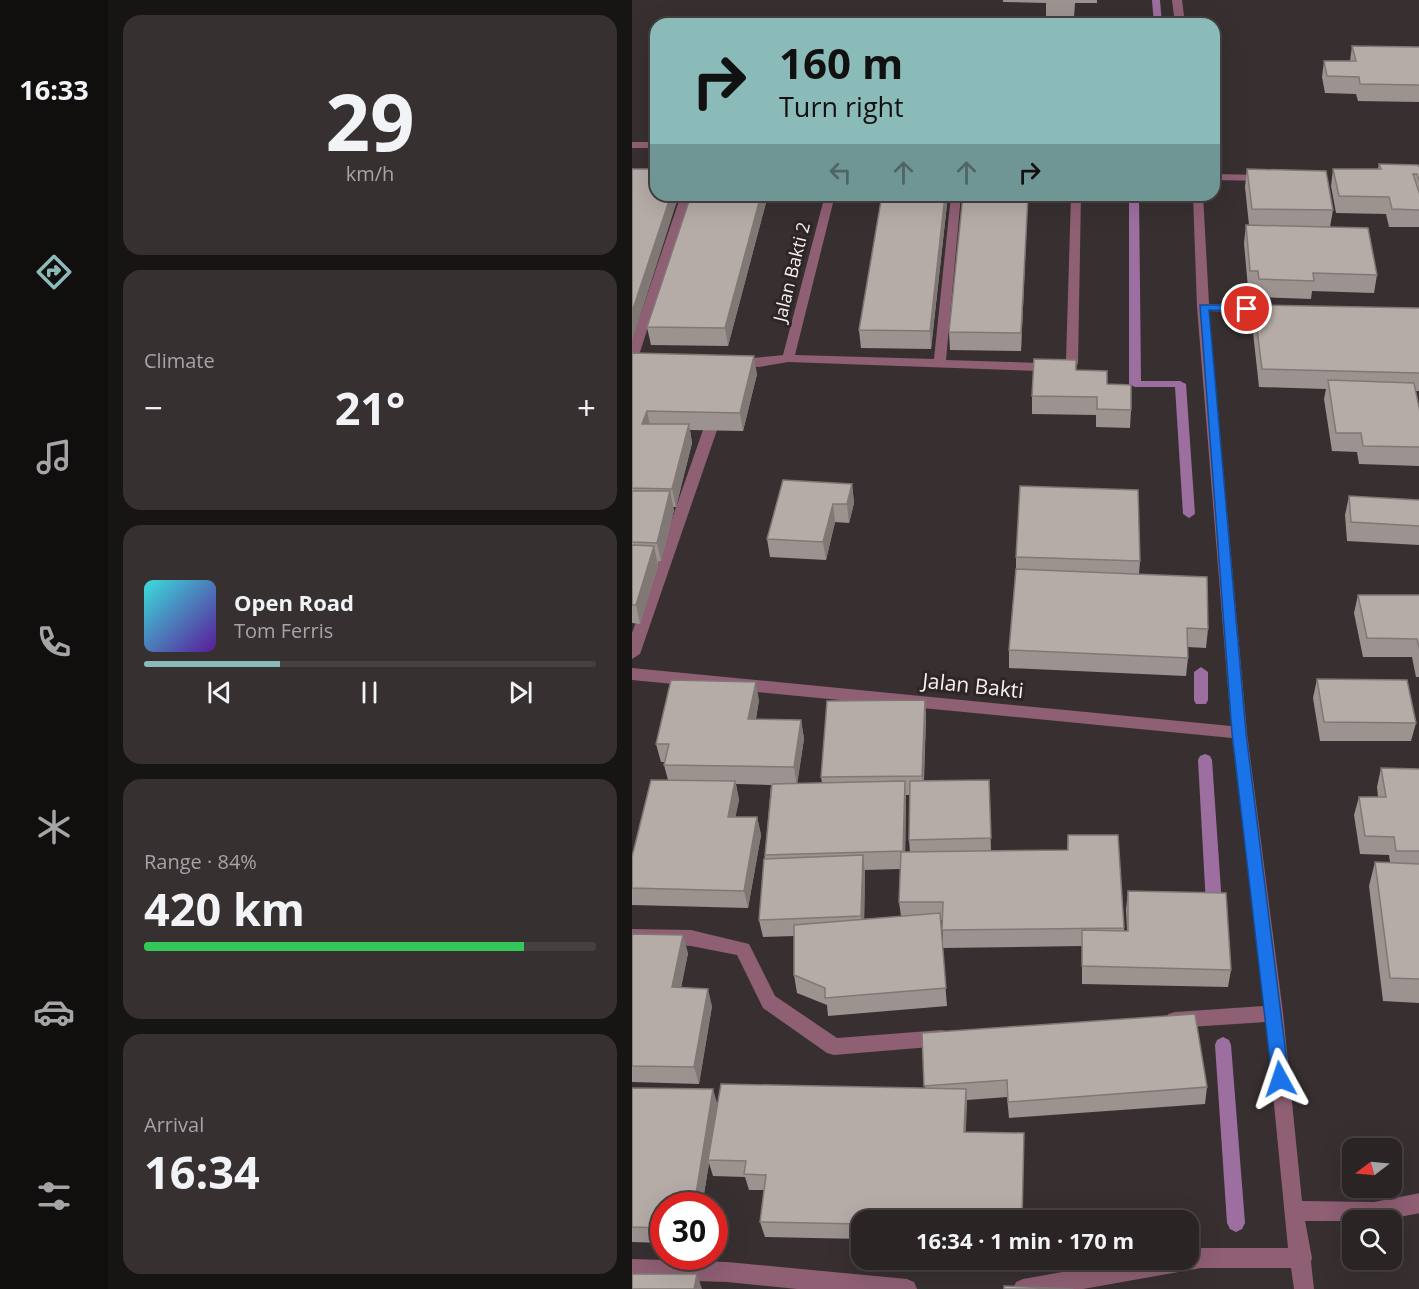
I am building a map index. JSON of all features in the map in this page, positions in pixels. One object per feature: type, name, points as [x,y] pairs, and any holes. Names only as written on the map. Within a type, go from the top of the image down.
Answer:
[{"type":"street","points":[[1177,0],[1179,18]]},
{"type":"street","points":[[632,145],[650,146]]},
{"type":"street","points":[[1220,177],[1283,179]]},
{"type":"street","points":[[636,359],[684,201]]},
{"type":"street","name":"Jalan Bakti 2","points":[[788,358],[828,201]]},
{"type":"street","points":[[940,363],[955,201]]},
{"type":"street","points":[[724,362],[759,363],[788,358],[1040,367],[1072,364],[1076,201]]},
{"type":"street","points":[[1198,201],[1203,307],[1239,733],[1274,1013],[1293,1211],[1304,1289]]},
{"type":"street","points":[[1203,307],[1283,310]]},
{"type":"street","points":[[632,654],[710,430]]},
{"type":"street","name":"Jalan Bakti","points":[[632,674],[1239,733]]},
{"type":"street","points":[[632,936],[691,938],[743,949],[768,1002],[834,1047],[965,1036]]},
{"type":"street","points":[[1155,1022],[1274,1013]]},
{"type":"street","points":[[1293,1211],[1374,1212],[1420,1203]]},
{"type":"street","points":[[1023,1289],[1201,1258],[1301,1258]]},
{"type":"street","points":[[632,1269],[727,1272],[907,1289]]},
{"type":"building","points":[[1352,46],[1420,47],[1420,85],[1360,84],[1359,77],[1327,76],[1324,61],[1356,61]]},
{"type":"building","points":[[1379,164],[1418,165],[1420,183],[1417,174],[1413,174],[1420,195],[1420,210],[1392,209],[1389,197],[1339,196],[1333,169],[1381,169]]},
{"type":"building","points":[[632,169],[650,169],[650,201],[669,201],[632,312]]},
{"type":"building","points":[[1247,169],[1326,171],[1333,210],[1252,209]]},
{"type":"building","points":[[689,201],[759,201],[725,328],[647,327]]},
{"type":"building","points":[[881,201],[944,201],[930,331],[859,330]]},
{"type":"building","points":[[962,201],[1028,201],[1021,333],[949,332]]},
{"type":"building","points":[[1246,225],[1368,228],[1377,275],[1313,273],[1314,281],[1259,279],[1258,271],[1250,271]]},
{"type":"building","points":[[1254,305],[1420,308],[1420,373],[1262,369]]},
{"type":"building","points":[[632,353],[754,356],[740,413],[647,411],[642,424],[689,424],[672,489],[632,488]]},
{"type":"building","points":[[1034,359],[1076,360],[1076,370],[1107,371],[1107,384],[1131,385],[1131,410],[1097,409],[1097,397],[1032,396]]},
{"type":"building","points":[[1328,380],[1414,383],[1420,412],[1420,447],[1363,446],[1361,433],[1336,433]]},
{"type":"building","points":[[783,480],[852,484],[847,504],[833,504],[823,542],[767,539]]},
{"type":"building","points":[[1020,486],[1138,490],[1140,561],[1016,557]]},
{"type":"building","points":[[632,491],[670,491],[657,543],[632,542]]},
{"type":"building","points":[[1349,496],[1420,500],[1420,526],[1351,522]]},
{"type":"building","points":[[632,545],[654,546],[636,605],[632,605]]},
{"type":"building","points":[[1016,569],[1207,577],[1208,629],[1187,628],[1188,658],[1009,650]]},
{"type":"building","points":[[1358,595],[1420,595],[1420,651],[1417,639],[1367,638]]},
{"type":"building","points":[[1317,679],[1407,680],[1416,723],[1324,722]]},
{"type":"building","points":[[671,680],[756,682],[748,719],[801,720],[794,767],[664,765],[669,744],[656,744]]},
{"type":"building","points":[[925,700],[922,776],[821,777],[827,701]]},
{"type":"building","points":[[1381,768],[1420,769],[1420,851],[1396,851],[1394,837],[1365,836],[1359,797],[1386,797]]},
{"type":"building","points":[[651,780],[735,781],[728,817],[757,817],[744,891],[632,888],[632,857]]},
{"type":"building","points":[[989,780],[991,838],[909,840],[910,781]]},
{"type":"building","points":[[905,781],[903,851],[765,855],[772,784]]},
{"type":"building","points":[[1068,835],[1118,835],[1124,928],[942,930],[943,902],[899,902],[901,852],[1068,850]]},
{"type":"building","points":[[863,855],[861,916],[759,920],[764,859]]},
{"type":"building","points":[[1375,862],[1420,864],[1420,979],[1390,978]]},
{"type":"building","points":[[1128,891],[1226,893],[1231,970],[1082,966],[1082,930],[1128,931]]},
{"type":"building","points":[[940,913],[946,988],[825,998],[825,988],[794,975],[794,925]]},
{"type":"building","points":[[632,934],[683,935],[672,987],[708,989],[694,1067],[632,1066]]},
{"type":"building","points":[[1195,1014],[1207,1087],[1008,1102],[1007,1080],[924,1086],[922,1033]]},
{"type":"building","points":[[721,1084],[966,1089],[964,1132],[1024,1133],[1022,1210],[851,1210],[851,1224],[760,1222],[766,1175],[744,1174],[746,1161],[708,1160]]},
{"type":"building","points":[[632,1088],[713,1089],[696,1192],[650,1192],[650,1228],[632,1227]]},
{"type":"building","points":[[632,1274],[697,1274],[694,1289],[632,1289]]},
{"type":"building","points":[[1004,1286],[1073,1289],[1004,1289]]},
{"type":"waterway","points":[[1156,0],[1158,18]]},
{"type":"waterway","points":[[1134,201],[1135,384],[1180,384],[1189,514]]},
{"type":"waterway","points":[[1201,672],[1201,700]]},
{"type":"waterway","points":[[1205,760],[1214,905]]},
{"type":"waterway","points":[[1223,1045],[1236,1223]]},
{"type":"route","points":[[1247,309],[1203,307],[1239,733],[1274,1013],[1280,1079]]}]
